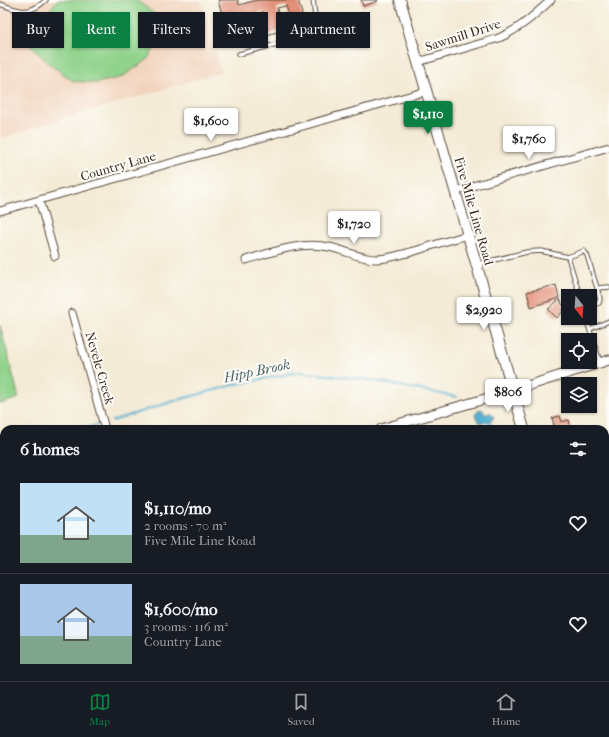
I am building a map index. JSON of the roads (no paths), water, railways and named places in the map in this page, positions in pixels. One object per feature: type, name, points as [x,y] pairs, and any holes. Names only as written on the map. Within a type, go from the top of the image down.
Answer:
[{"type":"main road","name":"Five Mile Line Road","points":[[400,0],[523,425]]},
{"type":"street","name":"Sawmill Drive","points":[[418,62],[499,38],[521,26],[551,0]]},
{"type":"street","name":"Country Lane","points":[[0,211],[427,91]]},
{"type":"street","points":[[455,191],[609,147]]},
{"type":"street","points":[[39,200],[54,256]]},
{"type":"street","points":[[246,260],[299,246],[328,247],[367,258],[386,258],[398,256],[468,235]]},
{"type":"street","name":"Nevele Creek","points":[[72,313],[105,425]]},
{"type":"street","points":[[395,425],[513,391],[605,361]]},
{"type":"lane","points":[[239,54],[308,36],[316,24],[313,0]]},
{"type":"lane","points":[[0,4],[17,10],[26,11],[35,9],[45,1]]},
{"type":"lane","points":[[476,265],[527,252],[541,251],[568,257],[584,251],[587,255],[600,299],[599,303],[597,304]]},
{"type":"lane","points":[[568,257],[578,289]]},
{"type":"lane","points":[[597,288],[609,287]]},
{"type":"lane","points":[[590,329],[609,321]]},
{"type":"lane","points":[[589,325],[605,361]]},
{"type":"water","points":[[479,409],[483,410],[484,414],[488,414],[490,412],[494,416],[492,420],[479,423],[475,415]]},
{"type":"waterway","name":"Hipp Brook","points":[[112,421],[174,401],[237,384],[299,372],[370,380],[457,397]]},
{"type":"waterway","name":"Hipp Brook","points":[[487,420],[491,425]]}]
